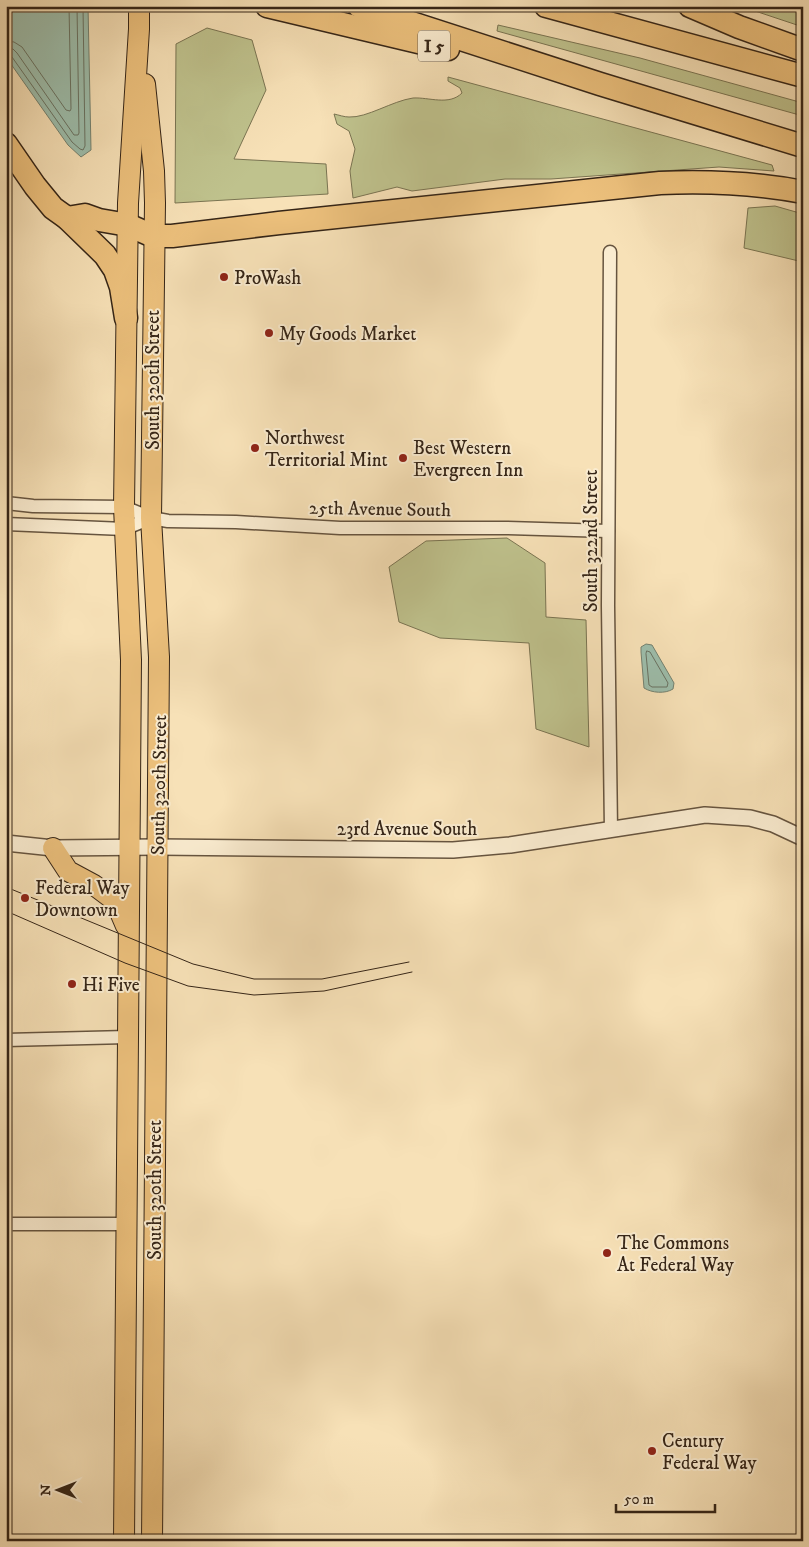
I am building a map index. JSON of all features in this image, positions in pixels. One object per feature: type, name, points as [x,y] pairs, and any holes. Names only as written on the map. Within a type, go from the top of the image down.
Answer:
[{"type":"highway","name":"I 5","points":[[268,6],[600,84],[803,146]]},
{"type":"highway","points":[[359,6],[600,84]]},
{"type":"highway","points":[[537,6],[580,16]]},
{"type":"highway","points":[[546,6],[803,76]]},
{"type":"highway","points":[[690,6],[739,27],[803,50]]},
{"type":"highway","points":[[6,144],[53,208],[67,218],[105,255],[114,270],[121,288],[126,318]]},
{"type":"highway","points":[[67,218],[86,216],[128,225],[153,236],[172,236],[660,183],[695,182],[748,185],[803,192]]},
{"type":"main road","name":"South 320th Street","points":[[124,1541],[131,660],[124,507],[128,203],[139,6]]},
{"type":"main road","name":"South 320th Street","points":[[139,30],[154,171],[151,518],[159,657],[152,1541]]},
{"type":"main road","points":[[53,848],[68,871],[94,885],[110,897],[117,905],[128,930]]},
{"type":"main road","points":[[127,1070],[139,1111],[140,1196],[142,1201],[154,1206]]},
{"type":"main road","points":[[126,1224],[135,1226],[141,1235],[141,1317],[153,1350]]},
{"type":"street","name":"South 322nd Street","points":[[610,252],[608,531],[611,830]]},
{"type":"street","points":[[6,503],[33,506],[124,507],[151,518]]},
{"type":"street","points":[[6,524],[124,529],[151,518]]},
{"type":"street","name":"25th Avenue South","points":[[151,518],[168,521],[236,522],[340,528],[507,528],[608,531]]},
{"type":"street","name":"23rd Avenue South","points":[[6,842],[33,847],[53,848],[158,847],[445,850],[510,845],[684,817],[727,816],[750,818],[773,824],[802,838]]},
{"type":"street","points":[[6,1040],[127,1037]]},
{"type":"street","points":[[6,1224],[126,1224]]},
{"type":"green space","points":[[740,6],[803,6],[803,27]]},
{"type":"green space","points":[[498,25],[640,58],[803,103],[803,116],[497,31]]},
{"type":"green space","points":[[207,28],[252,40],[266,90],[234,159],[326,164],[328,194],[175,203],[176,44]]},
{"type":"green space","points":[[448,77],[772,165],[774,171],[719,167],[551,179],[505,179],[412,191],[397,187],[353,198],[350,171],[355,149],[349,131],[337,124],[334,114],[356,117],[413,98],[445,100],[457,97],[462,93],[460,88],[448,81]]},
{"type":"green space","points":[[775,206],[803,214],[803,262],[744,248],[748,208]]},
{"type":"green space","points":[[507,538],[545,563],[546,617],[586,620],[589,747],[536,729],[529,643],[440,638],[399,622],[389,567],[426,541]]},
{"type":"water","points":[[6,6],[88,6],[91,150],[81,157],[68,145],[6,57]]},
{"type":"water","points":[[646,644],[652,645],[674,683],[673,689],[659,692],[644,688],[641,647]]},
{"type":"tram line","points":[[6,887],[193,964],[254,979],[322,979],[409,962]]},
{"type":"tram line","points":[[6,911],[125,963],[188,986],[254,995],[324,991],[412,972]]},
{"type":"place","name":"ProWash","points":[[224,277]]},
{"type":"place","name":"My Goods Market","points":[[269,333]]},
{"type":"place","name":"Northwest Territorial Mint","points":[[255,448]]},
{"type":"place","name":"Best Western Evergreen Inn","points":[[403,458]]},
{"type":"place","name":"Federal Way Downtown","points":[[25,898]]},
{"type":"place","name":"Hi Five","points":[[72,984]]},
{"type":"place","name":"The Commons At Federal Way","points":[[607,1253]]},
{"type":"place","name":"Century Federal Way","points":[[652,1451]]}]
